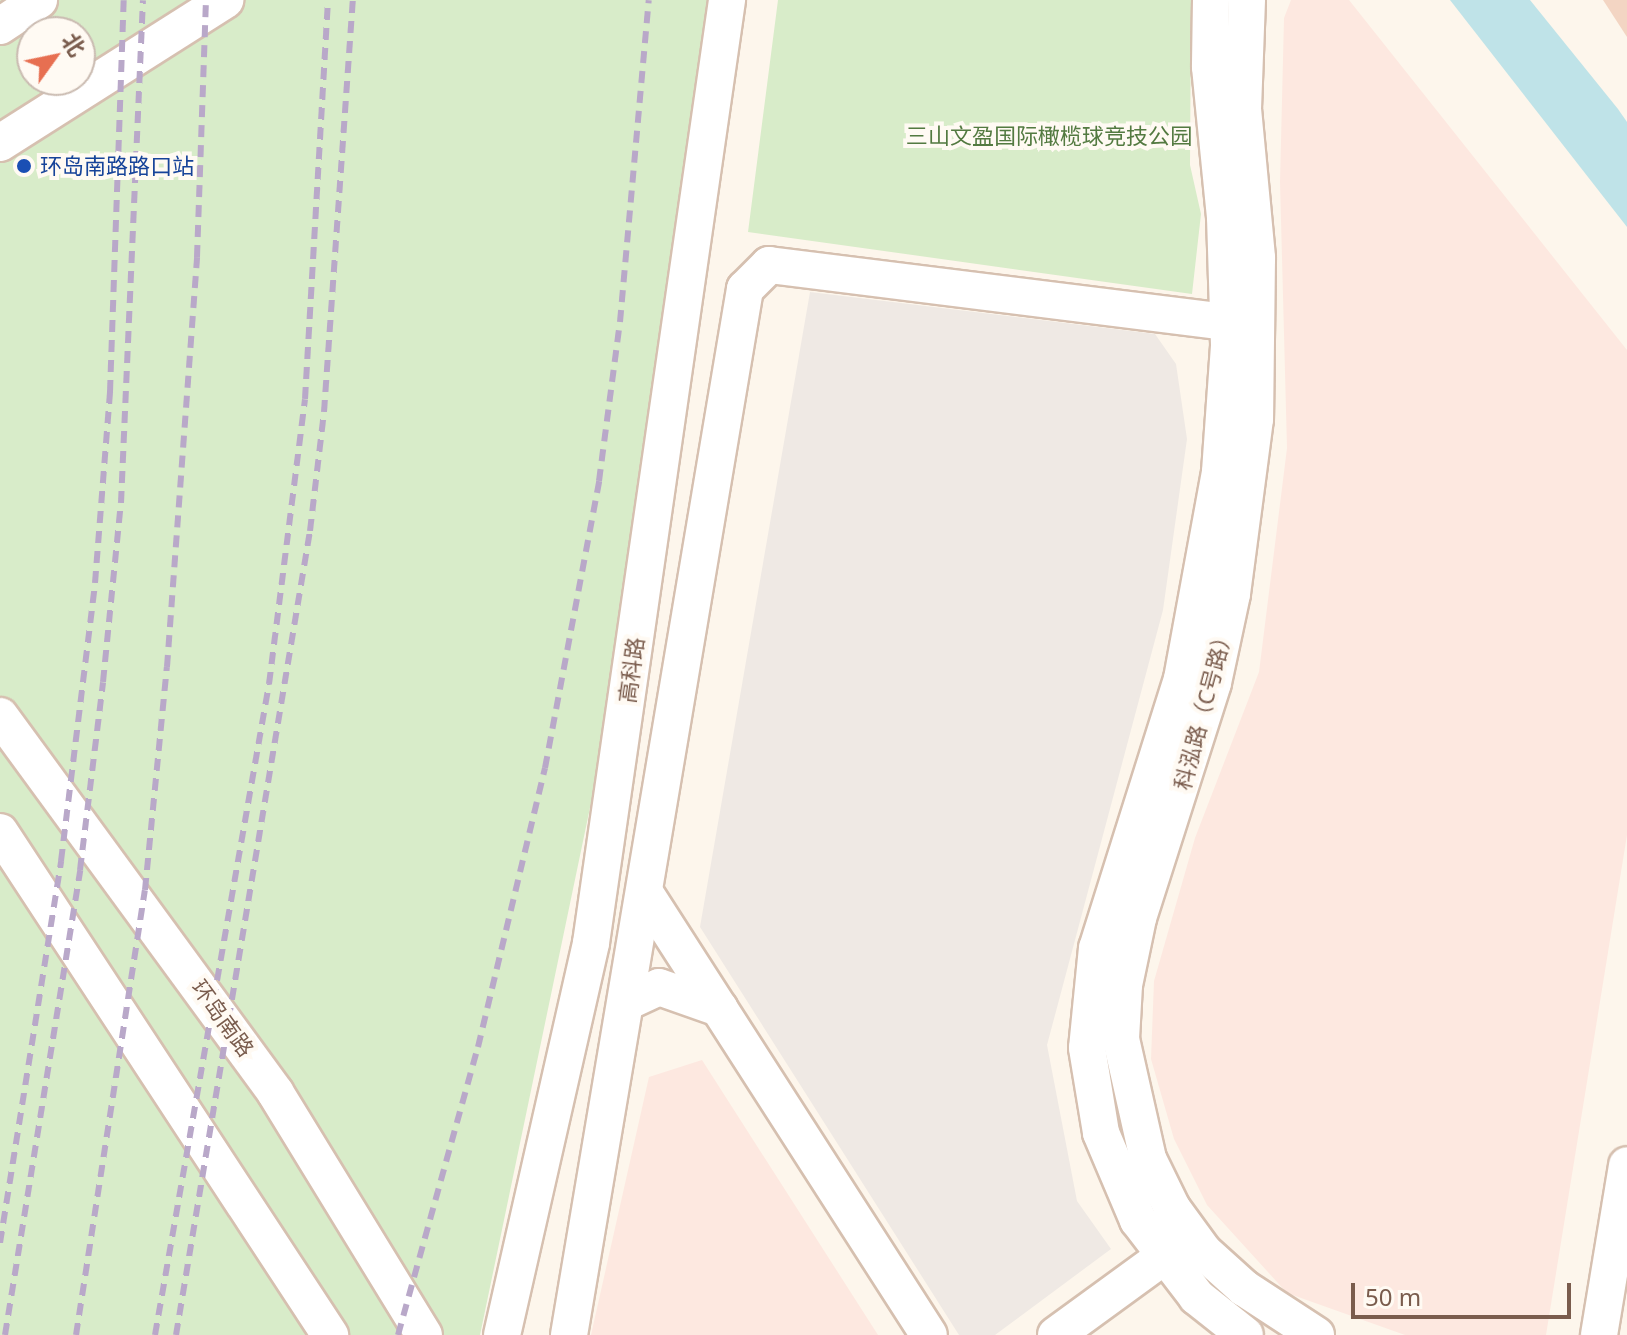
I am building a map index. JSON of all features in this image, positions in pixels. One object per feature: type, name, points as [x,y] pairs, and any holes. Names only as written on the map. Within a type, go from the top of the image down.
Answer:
[{"type":"street","points":[[0,26],[39,0]]},
{"type":"street","points":[[0,143],[225,0]]},
{"type":"street","name":"高科路","points":[[502,1335],[591,943],[727,0]]},
{"type":"street","name":"科泓路（C号路）","points":[[1211,0],[1210,67],[1225,217],[1229,322],[1220,472],[1195,629],[1161,755],[1097,948],[1088,1003],[1087,1048],[1101,1133],[1138,1220],[1197,1297],[1245,1335]]},
{"type":"street","name":"科泓路（C号路）","points":[[1247,0],[1243,109],[1257,258],[1255,419],[1232,594],[1213,683],[1138,918],[1124,985],[1121,1039],[1148,1159],[1193,1236],[1244,1288],[1316,1335]]},
{"type":"street","points":[[569,1335],[745,289],[769,265],[1229,322]]},
{"type":"street","name":"环岛南路","points":[[0,716],[275,1092],[424,1335]]},
{"type":"street","points":[[0,832],[330,1335]]},
{"type":"street","points":[[645,893],[929,1335]]},
{"type":"street","points":[[627,1002],[659,987],[719,1008]]},
{"type":"street","points":[[1599,1335],[1627,1165]]},
{"type":"street","points":[[1056,1335],[1193,1236]]},
{"type":"shaded area","points":[[1291,0],[1349,0],[1627,350],[1627,835],[1546,1335],[1405,1335],[1287,1293],[1207,1205],[1174,1139],[1151,1059],[1154,981],[1195,838],[1259,672],[1287,448],[1280,182],[1284,18]]},
{"type":"shaded area","points":[[810,292],[1155,334],[1176,364],[1187,439],[1163,610],[1047,1045],[1077,1201],[1111,1249],[995,1335],[959,1335],[700,927]]},
{"type":"shaded area","points":[[702,1060],[878,1335],[591,1335],[649,1077]]},
{"type":"green space","points":[[0,0],[709,0],[645,544],[480,1335],[0,1335]]},
{"type":"green space","name":"三山文盈国际橄榄球竞技公园","points":[[778,0],[1191,0],[1190,165],[1201,214],[1192,294],[748,232]]},
{"type":"water","points":[[1450,0],[1530,0],[1618,109],[1627,122],[1627,227]]},
{"type":"building","points":[[1603,0],[1627,0],[1627,37]]},
{"type":"railway","points":[[0,1243],[61,861],[95,583],[110,392],[124,0]]},
{"type":"railway","points":[[5,1335],[80,870],[103,682],[121,503],[143,0]]},
{"type":"railway","points":[[76,1335],[145,890],[167,667],[197,257],[206,0]]},
{"type":"railway","points":[[155,1335],[269,684],[305,399],[328,0]]},
{"type":"railway","points":[[176,1335],[310,531],[324,412],[353,0]]},
{"type":"railway","points":[[398,1335],[478,1047],[545,768],[599,481],[620,322],[649,0]]},
{"type":"place","name":"环岛南路路口站","points":[[24,166]]}]
